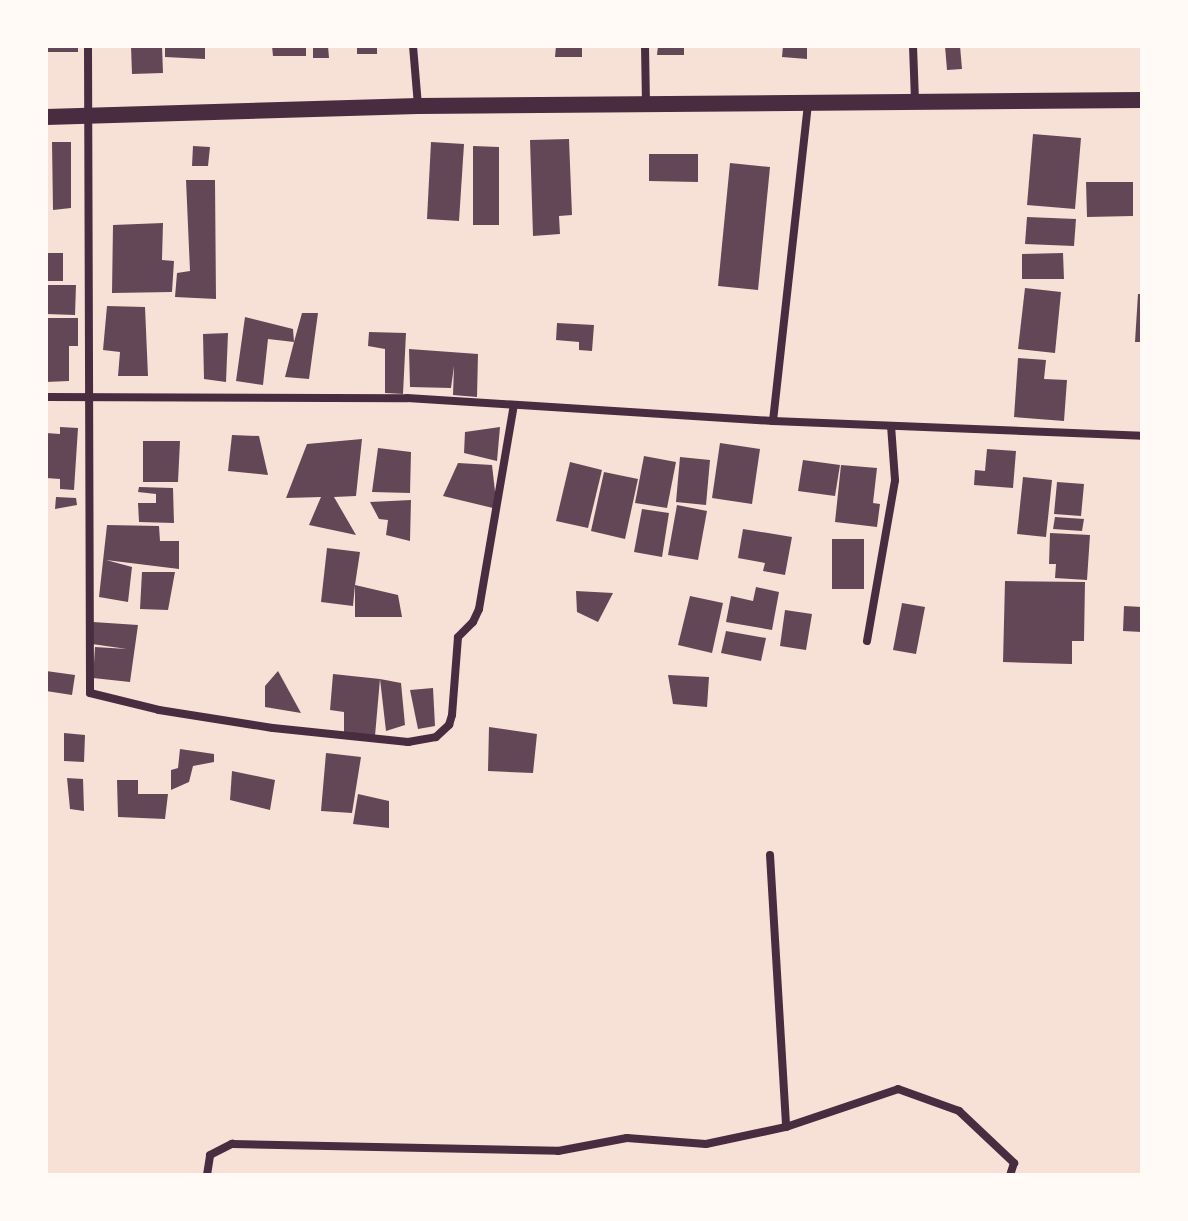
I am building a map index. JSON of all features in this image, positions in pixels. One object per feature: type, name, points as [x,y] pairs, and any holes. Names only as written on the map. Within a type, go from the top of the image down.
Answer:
[{"type":"main road","points":[[46,117],[418,106],[1142,100]]},
{"type":"street","points":[[88,46],[90,693],[159,710],[273,728],[408,742],[436,737],[449,725],[452,715],[458,637],[473,622],[479,609],[514,405]]},
{"type":"street","points":[[413,46],[418,106]]},
{"type":"street","points":[[645,46],[646,103]]},
{"type":"street","points":[[913,46],[915,101]]},
{"type":"street","points":[[773,421],[808,102]]},
{"type":"street","points":[[46,397],[407,398],[773,421],[1142,436]]},
{"type":"street","points":[[867,641],[895,480],[891,426]]},
{"type":"street","points":[[770,855],[786,1127]]},
{"type":"street","points":[[207,1175],[210,1155],[232,1144],[558,1151],[627,1138],[706,1144],[786,1127],[898,1089],[959,1111],[1014,1163],[1010,1175]]},
{"type":"building","points":[[46,46],[78,46],[78,52],[46,52]]},
{"type":"building","points":[[131,46],[162,46],[163,73],[132,74]]},
{"type":"building","points":[[165,46],[205,46],[205,59],[165,57]]},
{"type":"building","points":[[272,46],[306,46],[306,56],[273,56]]},
{"type":"building","points":[[313,46],[328,46],[329,58],[313,58]]},
{"type":"building","points":[[357,46],[377,46],[377,54],[357,54]]},
{"type":"building","points":[[556,46],[582,46],[582,57],[555,57]]},
{"type":"building","points":[[658,46],[684,46],[684,55],[657,55]]},
{"type":"building","points":[[783,46],[807,46],[807,59],[782,57]]},
{"type":"building","points":[[945,46],[960,46],[962,69],[947,70]]},
{"type":"building","points":[[1033,134],[1081,138],[1075,209],[1027,205]]},
{"type":"building","points":[[569,139],[572,215],[559,216],[560,234],[533,236],[530,140]]},
{"type":"building","points":[[52,142],[71,142],[71,208],[53,210]]},
{"type":"building","points":[[431,142],[464,144],[459,221],[427,219]]},
{"type":"building","points":[[193,146],[210,147],[208,166],[192,166]]},
{"type":"building","points":[[473,146],[499,147],[499,225],[473,225]]},
{"type":"building","points":[[649,154],[698,154],[698,182],[649,181]]},
{"type":"building","points":[[730,163],[770,167],[758,290],[718,286]]},
{"type":"building","points":[[186,180],[215,180],[216,299],[175,297],[177,273],[190,271]]},
{"type":"building","points":[[1086,182],[1133,182],[1133,216],[1087,217]]},
{"type":"building","points":[[1027,217],[1076,219],[1074,246],[1025,244]]},
{"type":"building","points":[[163,223],[162,260],[174,261],[172,292],[112,293],[113,225]]},
{"type":"building","points":[[46,253],[63,253],[63,281],[46,281]]},
{"type":"building","points":[[1063,253],[1064,279],[1022,279],[1022,254]]},
{"type":"building","points":[[46,285],[76,285],[75,315],[46,314]]},
{"type":"building","points":[[1025,288],[1061,292],[1055,353],[1018,349]]},
{"type":"building","points":[[1138,294],[1142,294],[1142,342],[1135,342]]},
{"type":"building","points":[[107,306],[145,307],[148,376],[118,376],[120,352],[103,350]]},
{"type":"building","points":[[302,313],[318,313],[309,379],[285,377]]},
{"type":"building","points":[[245,317],[293,329],[294,342],[268,339],[263,385],[236,381]]},
{"type":"building","points":[[46,318],[78,318],[78,346],[69,346],[69,381],[46,382]]},
{"type":"building","points":[[557,323],[594,325],[592,351],[579,350],[579,342],[556,340]]},
{"type":"building","points":[[369,332],[406,333],[403,394],[385,393],[385,349],[368,346]]},
{"type":"building","points":[[228,333],[226,382],[204,379],[203,334]]},
{"type":"building","points":[[409,349],[478,354],[477,397],[453,395],[454,366],[451,388],[410,387]]},
{"type":"building","points":[[1018,358],[1046,360],[1044,379],[1067,380],[1064,421],[1014,417]]},
{"type":"building","points":[[60,427],[78,428],[74,490],[60,489],[60,479],[46,478],[46,433],[60,434]]},
{"type":"building","points":[[500,427],[497,461],[464,453],[465,432]]},
{"type":"building","points":[[232,435],[259,436],[268,475],[228,471]]},
{"type":"building","points":[[362,439],[356,496],[334,497],[356,535],[309,525],[321,497],[286,498],[307,444]]},
{"type":"building","points":[[143,441],[180,441],[178,482],[143,482]]},
{"type":"building","points":[[720,443],[760,449],[752,504],[712,498]]},
{"type":"building","points":[[378,448],[411,452],[410,493],[372,492]]},
{"type":"building","points":[[987,449],[1016,451],[1013,488],[974,485],[975,470],[985,471]]},
{"type":"building","points":[[644,456],[676,462],[667,508],[635,503]]},
{"type":"building","points":[[680,457],[710,460],[706,505],[676,502]]},
{"type":"building","points":[[803,460],[840,465],[835,496],[798,491]]},
{"type":"building","points":[[570,462],[602,470],[588,528],[556,521]]},
{"type":"building","points":[[458,463],[492,465],[497,509],[443,496]]},
{"type":"building","points":[[841,465],[877,468],[873,503],[880,504],[877,527],[835,522]]},
{"type":"building","points":[[604,472],[638,479],[625,539],[591,531]]},
{"type":"building","points":[[1023,477],[1052,480],[1046,537],[1017,534]]},
{"type":"building","points":[[1057,482],[1084,484],[1081,516],[1054,514]]},
{"type":"building","points":[[139,487],[173,488],[174,523],[139,522],[138,503],[156,503],[156,494],[138,492]]},
{"type":"building","points":[[56,497],[76,498],[77,505],[55,509]]},
{"type":"building","points":[[411,500],[410,541],[386,535],[388,520],[379,519],[370,502]]},
{"type":"building","points":[[677,505],[707,511],[698,560],[668,555]]},
{"type":"building","points":[[642,509],[669,513],[662,557],[634,552]]},
{"type":"building","points":[[1055,517],[1084,519],[1082,531],[1053,529]]},
{"type":"building","points":[[107,525],[159,526],[160,541],[179,541],[179,569],[106,560],[132,567],[128,602],[99,597]]},
{"type":"building","points":[[743,529],[792,537],[785,575],[763,571],[765,563],[738,558]]},
{"type":"building","points":[[1050,533],[1090,535],[1087,580],[1055,578],[1056,564],[1049,564]]},
{"type":"building","points":[[832,539],[864,539],[864,589],[832,589]]},
{"type":"building","points":[[327,548],[360,552],[353,606],[321,602]]},
{"type":"building","points":[[142,572],[175,572],[168,610],[140,609]]},
{"type":"building","points":[[1005,581],[1085,582],[1084,641],[1072,641],[1072,664],[1003,662]]},
{"type":"building","points":[[355,585],[398,595],[402,617],[355,617]]},
{"type":"building","points":[[756,587],[779,592],[772,630],[726,622],[731,596],[753,601]]},
{"type":"building","points":[[576,591],[613,593],[598,622],[577,612]]},
{"type":"building","points":[[690,596],[723,603],[712,653],[678,645]]},
{"type":"building","points":[[902,603],[925,607],[916,654],[893,650]]},
{"type":"building","points":[[1124,606],[1142,607],[1142,632],[1123,631]]},
{"type":"building","points":[[785,610],[812,614],[806,650],[780,646]]},
{"type":"building","points":[[93,622],[138,625],[130,682],[93,678],[95,647],[127,649],[92,644]]},
{"type":"building","points":[[726,631],[766,638],[761,661],[721,653]]},
{"type":"building","points":[[46,671],[75,675],[72,695],[46,691]]},
{"type":"building","points":[[278,671],[301,713],[265,707],[265,686]]},
{"type":"building","points":[[333,674],[380,679],[375,736],[344,732],[344,712],[330,710]]},
{"type":"building","points":[[668,675],[709,677],[707,707],[673,704]]},
{"type":"building","points":[[380,679],[401,683],[405,725],[386,731]]},
{"type":"building","points":[[433,688],[435,726],[418,729],[410,690]]},
{"type":"building","points":[[489,727],[537,734],[533,773],[488,771]]},
{"type":"building","points":[[64,733],[85,735],[84,762],[64,761]]},
{"type":"building","points":[[180,749],[214,754],[214,762],[193,766],[189,782],[171,790],[171,770],[178,768]]},
{"type":"building","points":[[326,753],[361,757],[352,813],[321,811]]},
{"type":"building","points":[[232,771],[275,780],[270,810],[230,800]]},
{"type":"building","points":[[67,778],[83,779],[84,811],[70,809]]},
{"type":"building","points":[[117,780],[138,780],[138,794],[168,794],[165,819],[118,817]]},
{"type":"building","points":[[358,794],[389,801],[389,828],[353,824]]}]
